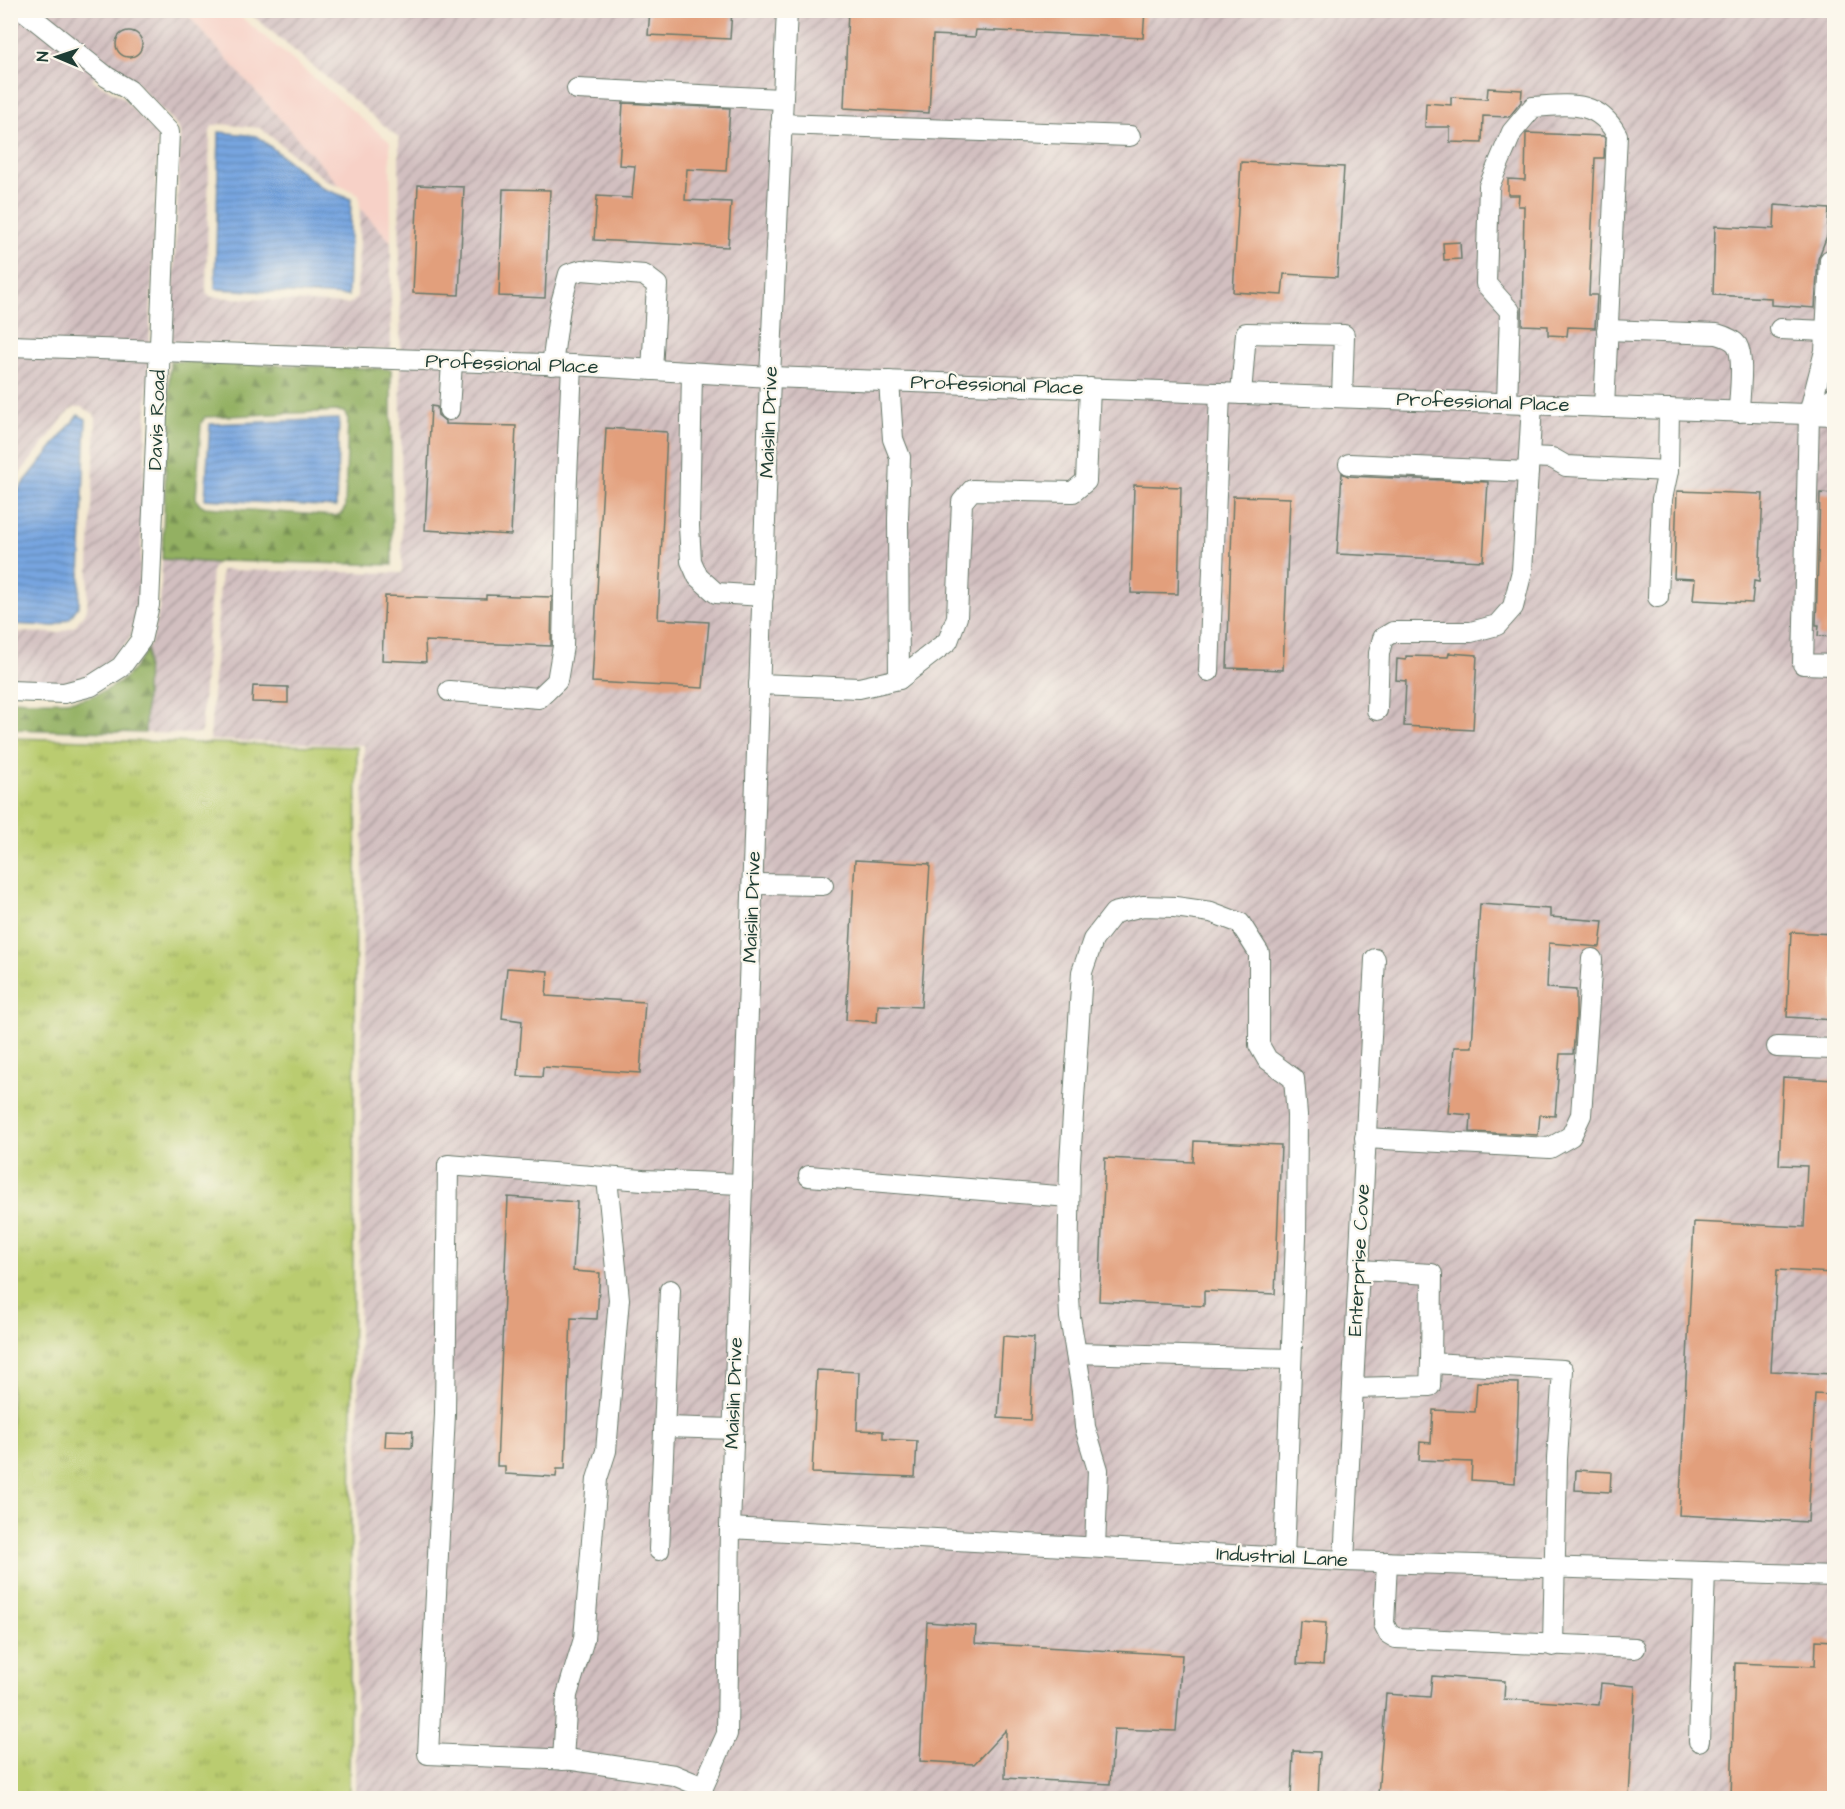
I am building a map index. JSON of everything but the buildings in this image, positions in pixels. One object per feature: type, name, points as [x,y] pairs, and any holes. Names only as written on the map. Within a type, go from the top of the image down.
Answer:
[{"type":"street","name":"Davis Road","points":[[10,691],[64,693],[91,686],[121,667],[141,640],[149,605],[169,132],[129,90],[107,77],[23,10]]},
{"type":"street","name":"Maislin Drive","points":[[701,1793],[727,1734],[733,1429],[770,377],[787,10]]},
{"type":"street","points":[[577,89],[782,99]]},
{"type":"street","points":[[1507,403],[1510,311],[1486,284],[1489,186],[1512,132],[1533,108],[1581,105],[1594,110],[1609,121],[1617,135],[1604,407]]},
{"type":"street","points":[[781,124],[1131,136]]},
{"type":"street","points":[[1830,260],[1825,351],[1809,414],[1803,664],[1834,665]]},
{"type":"street","points":[[552,365],[560,307],[569,274],[582,270],[644,275],[657,285],[652,370]]},
{"type":"street","points":[[1780,328],[1826,331]]},
{"type":"street","points":[[1607,330],[1717,334],[1727,338],[1736,344],[1740,355],[1739,412]]},
{"type":"street","points":[[1241,394],[1246,333],[1344,335],[1342,398]]},
{"type":"street","name":"Professional Place","points":[[10,345],[572,365],[770,377],[1834,415]]},
{"type":"street","points":[[449,410],[452,362]]},
{"type":"street","points":[[449,691],[539,698],[557,681],[563,646],[572,365]]},
{"type":"street","points":[[692,372],[688,526],[691,561],[698,577],[716,593],[763,597]]},
{"type":"street","points":[[889,381],[893,439],[900,457],[899,679]]},
{"type":"street","points":[[759,684],[859,688],[899,679],[948,641],[957,617],[962,502],[972,490],[1073,492],[1086,481],[1090,388]]},
{"type":"street","points":[[1209,671],[1220,393]]},
{"type":"street","points":[[1809,414],[1834,397]]},
{"type":"street","points":[[1377,710],[1378,653],[1383,638],[1393,632],[1472,632],[1497,625],[1514,607],[1521,572],[1532,405]]},
{"type":"street","points":[[1658,597],[1662,500],[1668,471],[1669,409]]},
{"type":"street","points":[[1349,464],[1528,465],[1552,458],[1566,466],[1668,471]]},
{"type":"street","points":[[753,884],[823,885]]},
{"type":"street","points":[[1095,1548],[1098,1470],[1085,1427],[1070,1317],[1068,1274],[1069,1197],[1082,972],[1093,940],[1114,913],[1143,906],[1174,907],[1211,912],[1240,923],[1259,953],[1259,1045],[1267,1059],[1294,1079],[1297,1137],[1284,1558]]},
{"type":"street","name":"Enterprise Cove","points":[[1344,1561],[1375,959]]},
{"type":"street","points":[[1365,1138],[1550,1148],[1571,1136],[1581,1115],[1592,959]]},
{"type":"street","points":[[1776,1047],[1834,1049]]},
{"type":"street","points":[[701,1793],[674,1775],[563,1760],[428,1754],[445,1414],[448,1165],[607,1178],[742,1184]]},
{"type":"street","points":[[809,1176],[1069,1197]]},
{"type":"street","points":[[563,1760],[567,1695],[585,1639],[597,1479],[606,1451],[619,1299],[607,1178]]},
{"type":"street","points":[[1353,1388],[1430,1386],[1432,1274],[1359,1270]]},
{"type":"street","points":[[659,1550],[670,1290]]},
{"type":"street","points":[[1076,1353],[1291,1359]]},
{"type":"street","points":[[1431,1363],[1563,1370],[1557,1459],[1553,1646]]},
{"type":"street","points":[[664,1427],[733,1429]]},
{"type":"street","name":"Industrial Lane","points":[[730,1528],[1344,1561],[1834,1576]]},
{"type":"street","points":[[1387,1562],[1384,1624],[1389,1634],[1396,1638],[1635,1648]]},
{"type":"street","points":[[1700,1741],[1705,1572]]},
{"type":"shaded area","points":[[11,11],[184,11],[340,186],[327,181],[260,128],[220,124],[212,126],[210,131],[207,294],[212,297],[347,304],[353,302],[357,296],[360,208],[391,242],[391,350],[171,342],[180,132],[135,82],[104,64],[92,80],[122,97],[158,135],[139,604],[131,637],[113,661],[86,678],[63,683],[11,681],[10,632],[58,633],[75,626],[87,609],[96,419],[94,414],[81,407],[70,410],[11,485]]},
{"type":"shaded area","points":[[184,11],[234,11],[390,142],[391,242],[360,208],[359,194],[340,186]]},
{"type":"shaded area","points":[[247,11],[1834,11],[1834,1798],[355,1798],[364,745],[210,740],[221,570],[402,573],[399,138]]},
{"type":"shaded area","points":[[162,559],[216,563],[212,569],[201,734],[145,733],[147,649],[160,606]]},
{"type":"green space","points":[[170,361],[391,369],[392,565],[221,561],[216,563],[162,559]],"holes":[[[344,412],[348,419],[345,508],[341,514],[335,516],[205,507],[198,503],[196,498],[201,423],[205,417]]]},
{"type":"green space","points":[[147,649],[145,733],[11,729],[11,700],[72,700],[100,693],[127,676]]},
{"type":"green space","points":[[11,738],[357,747],[349,1798],[11,1798]]},
{"type":"water","points":[[219,132],[257,136],[322,188],[351,199],[348,296],[215,289]]},
{"type":"water","points":[[78,415],[86,419],[79,605],[70,618],[54,626],[11,624],[11,499]]},
{"type":"water","points":[[339,419],[336,507],[205,499],[210,424]]}]
